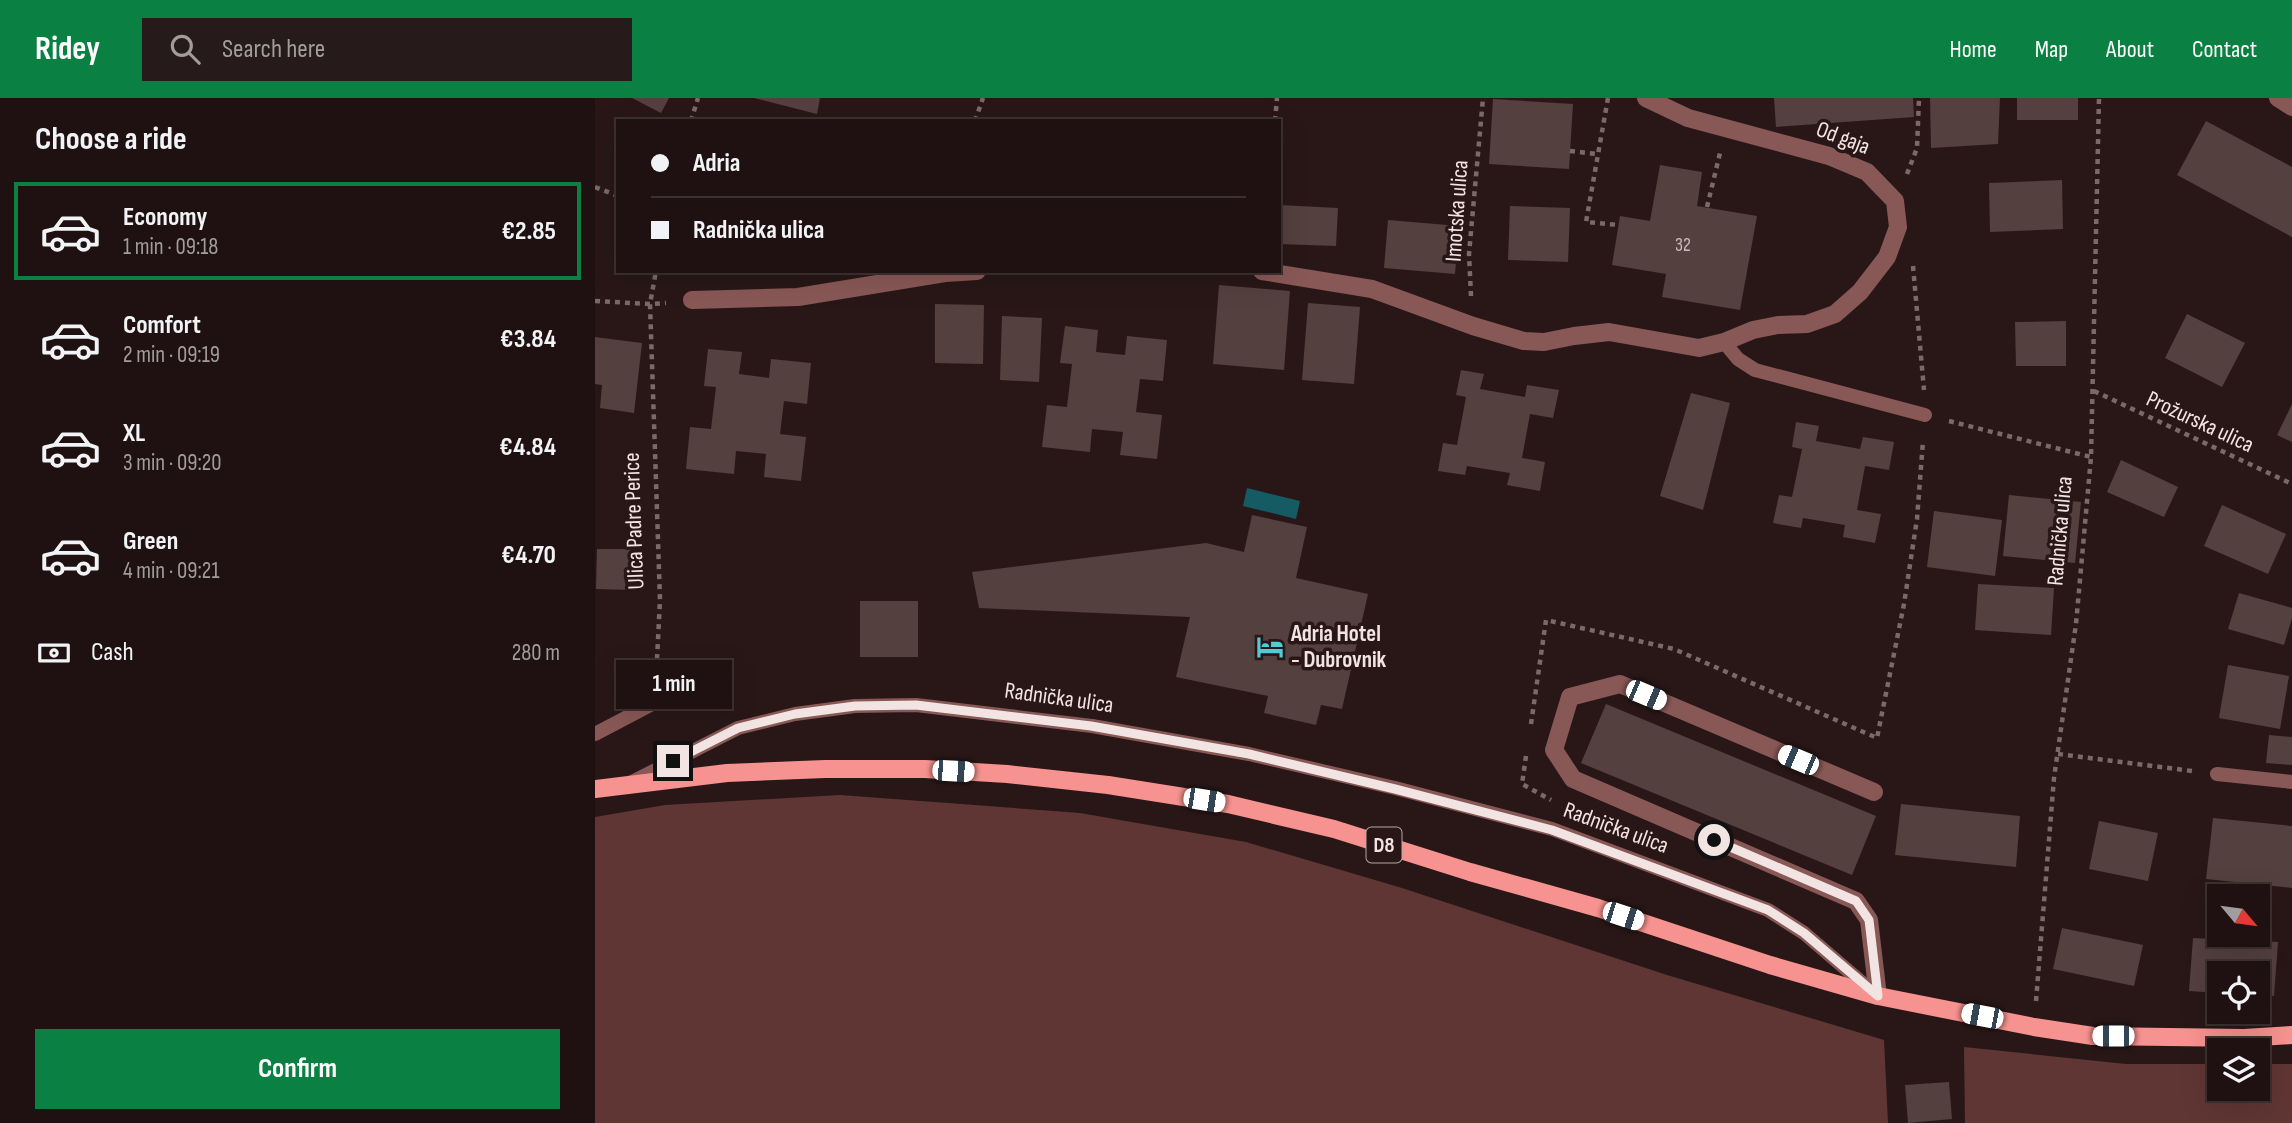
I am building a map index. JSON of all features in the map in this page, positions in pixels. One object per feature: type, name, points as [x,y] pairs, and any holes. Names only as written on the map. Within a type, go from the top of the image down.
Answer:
[{"type":"main road","name":"D8","points":[[595,789],[727,773],[825,769],[925,769],[1007,774],[1108,785],[1228,804],[1334,829],[1878,996],[2093,1036],[2244,1038],[2292,1035]]},
{"type":"street","name":"Od gaja","points":[[1646,98],[1688,118],[1829,156],[1867,172],[1895,201]]},
{"type":"street","points":[[2278,98],[2292,107]]},
{"type":"street","points":[[1274,273],[1372,289],[1473,326],[1524,341],[1544,342],[1609,332],[1699,348],[1724,342],[1753,330],[1777,325],[1807,324],[1835,314],[1860,292],[1887,257],[1898,227],[1895,201]]},
{"type":"street","points":[[692,300],[799,297],[945,273]]},
{"type":"street","name":"Radnička ulica","points":[[1874,792],[1620,684],[1570,696],[1554,750],[1573,779],[1856,901],[1869,920],[1878,996]]},
{"type":"lane","points":[[1724,342],[1738,359],[1755,370],[1925,415]]},
{"type":"lane","points":[[595,734],[654,703]]},
{"type":"lane","name":"Radnička ulica","points":[[630,784],[738,728],[795,714],[855,706],[916,705],[1091,726],[1249,754],[1552,830],[1768,910],[1804,933],[1878,996]]},
{"type":"lane","points":[[2217,774],[2292,782]]},
{"type":"path","points":[[692,119],[698,98]]},
{"type":"path","points":[[976,119],[983,98]]},
{"type":"path","points":[[1275,119],[1277,98]]},
{"type":"path","name":"Imotska ulica","points":[[1473,326],[1469,254],[1483,98]]},
{"type":"path","points":[[1608,98],[1586,222],[1619,225]]},
{"type":"path","points":[[1895,201],[1917,148],[1919,98]]},
{"type":"path","name":"Radnička ulica","points":[[2034,1027],[2058,754],[2076,624],[2091,457],[2099,98]]},
{"type":"path","points":[[1707,207],[1725,128]]},
{"type":"path","points":[[1570,151],[1597,154]]},
{"type":"path","points":[[595,187],[616,195]]},
{"type":"path","points":[[1529,734],[1546,620],[1674,649],[1877,738],[1904,604],[1917,519],[1925,415],[1923,360],[1913,259],[1898,227]]},
{"type":"path","name":"Ulica Padre Perice","points":[[654,703],[660,600],[650,304],[656,273]]},
{"type":"path","points":[[595,301],[650,304],[692,300]]},
{"type":"path","name":"Prožurska ulica","points":[[2094,391],[2292,484]]},
{"type":"path","name":"Radnička ulica","points":[[1925,415],[2091,457]]},
{"type":"path","points":[[1527,746],[1522,784],[1556,802],[1552,830]]},
{"type":"path","points":[[2058,754],[2217,774]]},
{"type":"shaded area","points":[[840,795],[1080,813],[1246,842],[1402,888],[1667,975],[1884,1040],[1888,1123],[595,1123],[595,817],[665,805]]},
{"type":"shaded area","points":[[1964,1047],[2126,1064],[2207,1064],[2207,1101],[2270,1101],[2270,1064],[2292,1064],[2292,1123],[1965,1123]]},
{"type":"water","points":[[1247,488],[1300,501],[1296,519],[1243,506]]},
{"type":"building","points":[[632,98],[669,98],[661,113]]},
{"type":"building","points":[[754,98],[820,98],[817,114]]},
{"type":"building","points":[[1774,98],[1913,98],[1914,117],[1776,127]]},
{"type":"building","points":[[1930,98],[2000,98],[1998,144],[1931,148]]},
{"type":"building","points":[[2017,98],[2078,98],[2078,120],[2017,120]]},
{"type":"building","points":[[1493,99],[1573,104],[1569,169],[1489,164]]},
{"type":"building","points":[[2206,121],[2292,167],[2292,237],[2177,175]]},
{"type":"building","points":[[1660,165],[1702,172],[1697,206],[1757,216],[1740,310],[1662,297],[1666,274],[1612,265],[1620,216],[1650,221]]},
{"type":"building","points":[[2062,180],[2063,229],[1990,232],[1989,183]]},
{"type":"building","points":[[1281,205],[1338,208],[1336,246],[1281,244]]},
{"type":"building","points":[[1510,206],[1570,208],[1568,262],[1508,260]]},
{"type":"building","points":[[1388,220],[1459,226],[1455,274],[1384,268]]},
{"type":"building","points":[[1219,285],[1290,291],[1284,370],[1213,364]]},
{"type":"building","points":[[1308,303],[1360,307],[1354,384],[1302,380]]},
{"type":"building","points":[[935,304],[984,305],[983,364],[935,363]]},
{"type":"building","points":[[2187,314],[2245,343],[2222,387],[2165,358]]},
{"type":"building","points":[[1002,316],[1042,318],[1039,382],[1000,380]]},
{"type":"building","points":[[2066,321],[2066,366],[2016,366],[2015,322]]},
{"type":"building","points":[[1065,326],[1098,330],[1096,352],[1125,355],[1127,336],[1167,340],[1163,381],[1140,379],[1136,412],[1162,415],[1157,459],[1120,455],[1123,432],[1092,429],[1090,452],[1042,447],[1047,405],[1067,407],[1072,364],[1060,363]]},
{"type":"building","points":[[595,337],[642,343],[634,413],[600,408],[602,385],[595,384]]},
{"type":"building","points":[[708,349],[742,352],[739,374],[769,378],[771,359],[811,363],[807,404],[784,401],[780,434],[806,437],[801,481],[764,477],[766,454],[736,451],[734,474],[686,469],[690,427],[711,429],[716,387],[704,386]]},
{"type":"building","points":[[1461,370],[1484,374],[1480,389],[1525,397],[1527,385],[1559,390],[1553,418],[1530,414],[1522,458],[1545,462],[1540,491],[1507,485],[1510,473],[1467,466],[1465,475],[1438,471],[1443,443],[1457,445],[1466,397],[1456,395]]},
{"type":"building","points":[[1691,393],[1730,403],[1703,510],[1660,496]]},
{"type":"building","points":[[2292,404],[2292,442],[2277,435]]},
{"type":"building","points":[[1796,422],[1819,426],[1816,441],[1860,449],[1863,437],[1894,442],[1889,470],[1865,466],[1857,510],[1881,514],[1875,543],[1843,537],[1845,525],[1803,518],[1801,528],[1773,523],[1779,495],[1792,497],[1802,449],[1792,447]]},
{"type":"building","points":[[2121,460],[2178,487],[2164,517],[2107,492]]},
{"type":"building","points":[[2009,495],[2081,502],[2075,563],[2003,556]]},
{"type":"building","points":[[2222,505],[2286,534],[2268,574],[2204,546]]},
{"type":"building","points":[[1934,511],[2002,520],[1995,576],[1927,567]]},
{"type":"building","name":"Adria Hotel - Dubrovnik","points":[[1252,515],[1307,527],[1296,578],[1368,594],[1342,709],[1321,705],[1316,725],[1264,713],[1268,696],[1176,677],[1190,617],[979,608],[972,572],[1206,543],[1244,552]]},
{"type":"building","points":[[597,549],[633,549],[632,590],[596,589]]},
{"type":"building","points":[[1978,584],[2054,588],[2051,635],[1975,630]]},
{"type":"building","points":[[2239,593],[2292,608],[2292,618],[2284,645],[2228,629]]},
{"type":"building","points":[[860,601],[918,601],[918,657],[860,657]]},
{"type":"building","points":[[2228,665],[2289,676],[2280,729],[2219,718]]},
{"type":"building","points":[[1606,704],[1876,816],[1852,875],[1581,763]]},
{"type":"building","points":[[2269,735],[2292,737],[2292,765],[2266,763]]},
{"type":"building","points":[[1901,804],[2020,816],[2016,867],[1895,855]]},
{"type":"building","points":[[2213,818],[2292,826],[2292,888],[2206,879]]},
{"type":"building","points":[[2099,821],[2158,833],[2148,881],[2089,869]]},
{"type":"building","points":[[2062,928],[2143,945],[2134,986],[2053,969]]},
{"type":"building","points":[[2193,938],[2207,939],[2207,947],[2270,947],[2270,942],[2278,942],[2274,996],[2270,996],[2270,961],[2207,961],[2207,992],[2189,991]]},
{"type":"building","points":[[1949,1082],[1952,1119],[1908,1123],[1905,1085]]},
{"type":"place","name":"Adria Hotel - Dubrovnik","points":[[1270,647]]},
{"type":"route","points":[[673,761],[738,728],[795,714],[855,706],[916,705],[1091,726],[1249,754],[1552,830],[1768,910],[1804,933],[1878,996],[1869,920],[1856,901],[1714,840]]}]
